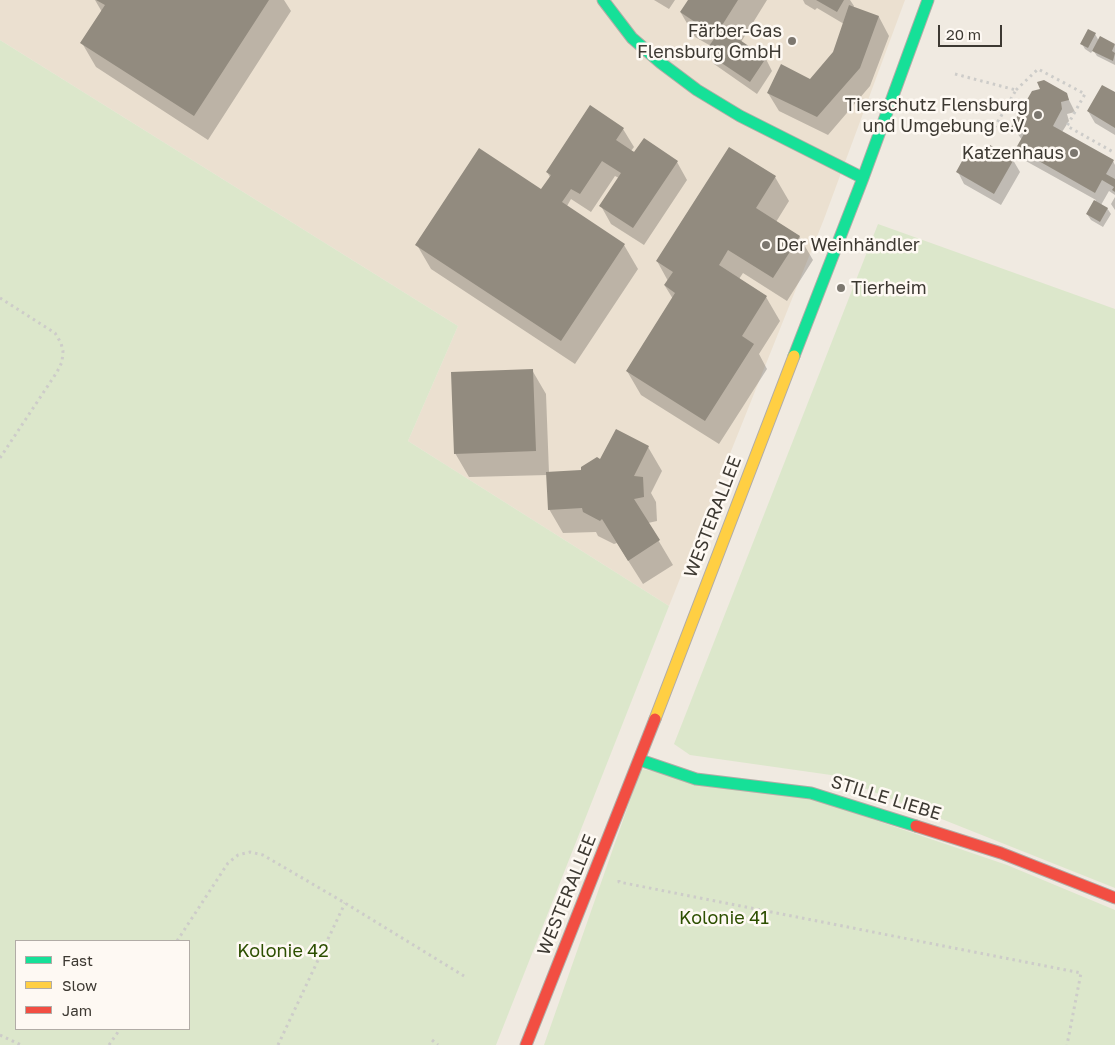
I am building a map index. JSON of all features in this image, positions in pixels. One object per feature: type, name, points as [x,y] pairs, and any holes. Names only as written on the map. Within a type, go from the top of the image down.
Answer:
[{"type":"street","points":[[603,0],[632,38],[697,90],[740,116],[863,178]]},
{"type":"street","name":"WESTERALLEE","points":[[526,1045],[640,760],[863,178],[928,0]]},
{"type":"street","name":"STILLE LIEBE","points":[[640,760],[696,779],[810,793],[1002,853],[1115,898]]},
{"type":"path","points":[[989,137],[1016,90],[1038,69],[1085,94],[1067,126],[1115,153]]},
{"type":"path","points":[[955,74],[1016,90]]},
{"type":"path","points":[[0,298],[55,333],[61,342],[63,351],[62,362],[57,372],[0,458]]},
{"type":"path","points":[[178,940],[228,863],[238,855],[250,852],[263,855],[464,976]]},
{"type":"path","points":[[619,882],[1081,973],[1067,1045]]},
{"type":"path","points":[[278,1045],[345,903]]},
{"type":"path","points":[[110,1045],[119,1030]]},
{"type":"path","points":[[0,1035],[21,1045]]},
{"type":"path","points":[[432,1040],[438,1045]]},
{"type":"shaded area","points":[[0,0],[905,0],[824,219],[669,606],[408,441],[458,326],[0,40]]},
{"type":"green space","name":"Kolonie 42","points":[[0,40],[458,326],[408,441],[669,606],[496,1045],[0,1045]]},
{"type":"green space","points":[[878,224],[1115,309],[1115,888],[831,775],[690,755],[674,744]]},
{"type":"green space","name":"Kolonie 41","points":[[641,769],[813,799],[1007,865],[1115,910],[1115,1045],[544,1045]]},
{"type":"building","points":[[96,0],[269,0],[194,116],[80,43],[105,5]]},
{"type":"building","points":[[688,0],[738,0],[721,27],[766,58],[750,82],[705,52],[716,36],[680,12]]},
{"type":"building","points":[[816,0],[844,0],[837,12]]},
{"type":"building","points":[[849,5],[879,16],[860,68],[817,117],[767,93],[781,64],[810,79],[833,52]]},
{"type":"building","points":[[1088,29],[1096,33],[1088,48],[1080,44]]},
{"type":"building","points":[[1100,36],[1115,44],[1112,51],[1115,53],[1113,61],[1092,51]]},
{"type":"building","points":[[1044,80],[1067,93],[1069,100],[1061,102],[1062,109],[1053,126],[1114,160],[1106,174],[1115,179],[1115,192],[1112,190],[1114,187],[1102,180],[1095,193],[1016,148],[1024,134],[1011,127],[1032,91],[1040,89],[1037,82]]},
{"type":"building","points":[[1102,85],[1115,92],[1115,128],[1087,111]]},
{"type":"building","points":[[590,105],[624,128],[616,140],[634,152],[644,138],[678,161],[633,228],[599,206],[621,173],[602,161],[580,194],[571,189],[562,202],[625,244],[561,341],[415,245],[479,148],[541,189],[551,175],[546,172]]},
{"type":"building","points":[[990,145],[1014,159],[994,194],[956,172],[967,152],[981,161]]},
{"type":"building","points":[[729,147],[776,176],[756,208],[800,236],[773,278],[728,250],[719,265],[767,296],[742,336],[754,344],[705,421],[626,371],[675,293],[664,285],[673,272],[656,261]]},
{"type":"building","points":[[1094,200],[1108,208],[1100,222],[1086,214]]},
{"type":"building","points":[[533,369],[536,451],[454,454],[451,372]]},
{"type":"building","points":[[616,429],[649,446],[634,476],[643,477],[644,497],[634,499],[660,540],[628,561],[602,519],[600,521],[583,512],[582,508],[548,510],[546,472],[581,470],[581,467],[597,457],[600,459]]},
{"type":"traffic: fast","points":[[603,0],[632,38],[697,90],[740,116],[863,178]]},
{"type":"traffic: fast","points":[[794,356],[863,178],[928,0]]},
{"type":"traffic: fast","points":[[640,760],[696,779],[811,793],[916,826]]},
{"type":"traffic: slow","points":[[655,719],[794,356]]},
{"type":"traffic: jam","points":[[526,1045],[655,719]]},
{"type":"traffic: jam","points":[[916,826],[1001,853],[1115,898]]},
{"type":"place","name":"Färber-Gas Flensburg GmbH","points":[[792,41]]},
{"type":"place","name":"Tierschutz Flensburg und Umgebung e.V.","points":[[1038,115]]},
{"type":"place","name":"Katzenhaus","points":[[1074,153]]},
{"type":"place","name":"Der Weinhändler","points":[[766,245]]},
{"type":"place","name":"Tierheim","points":[[841,288]]}]
